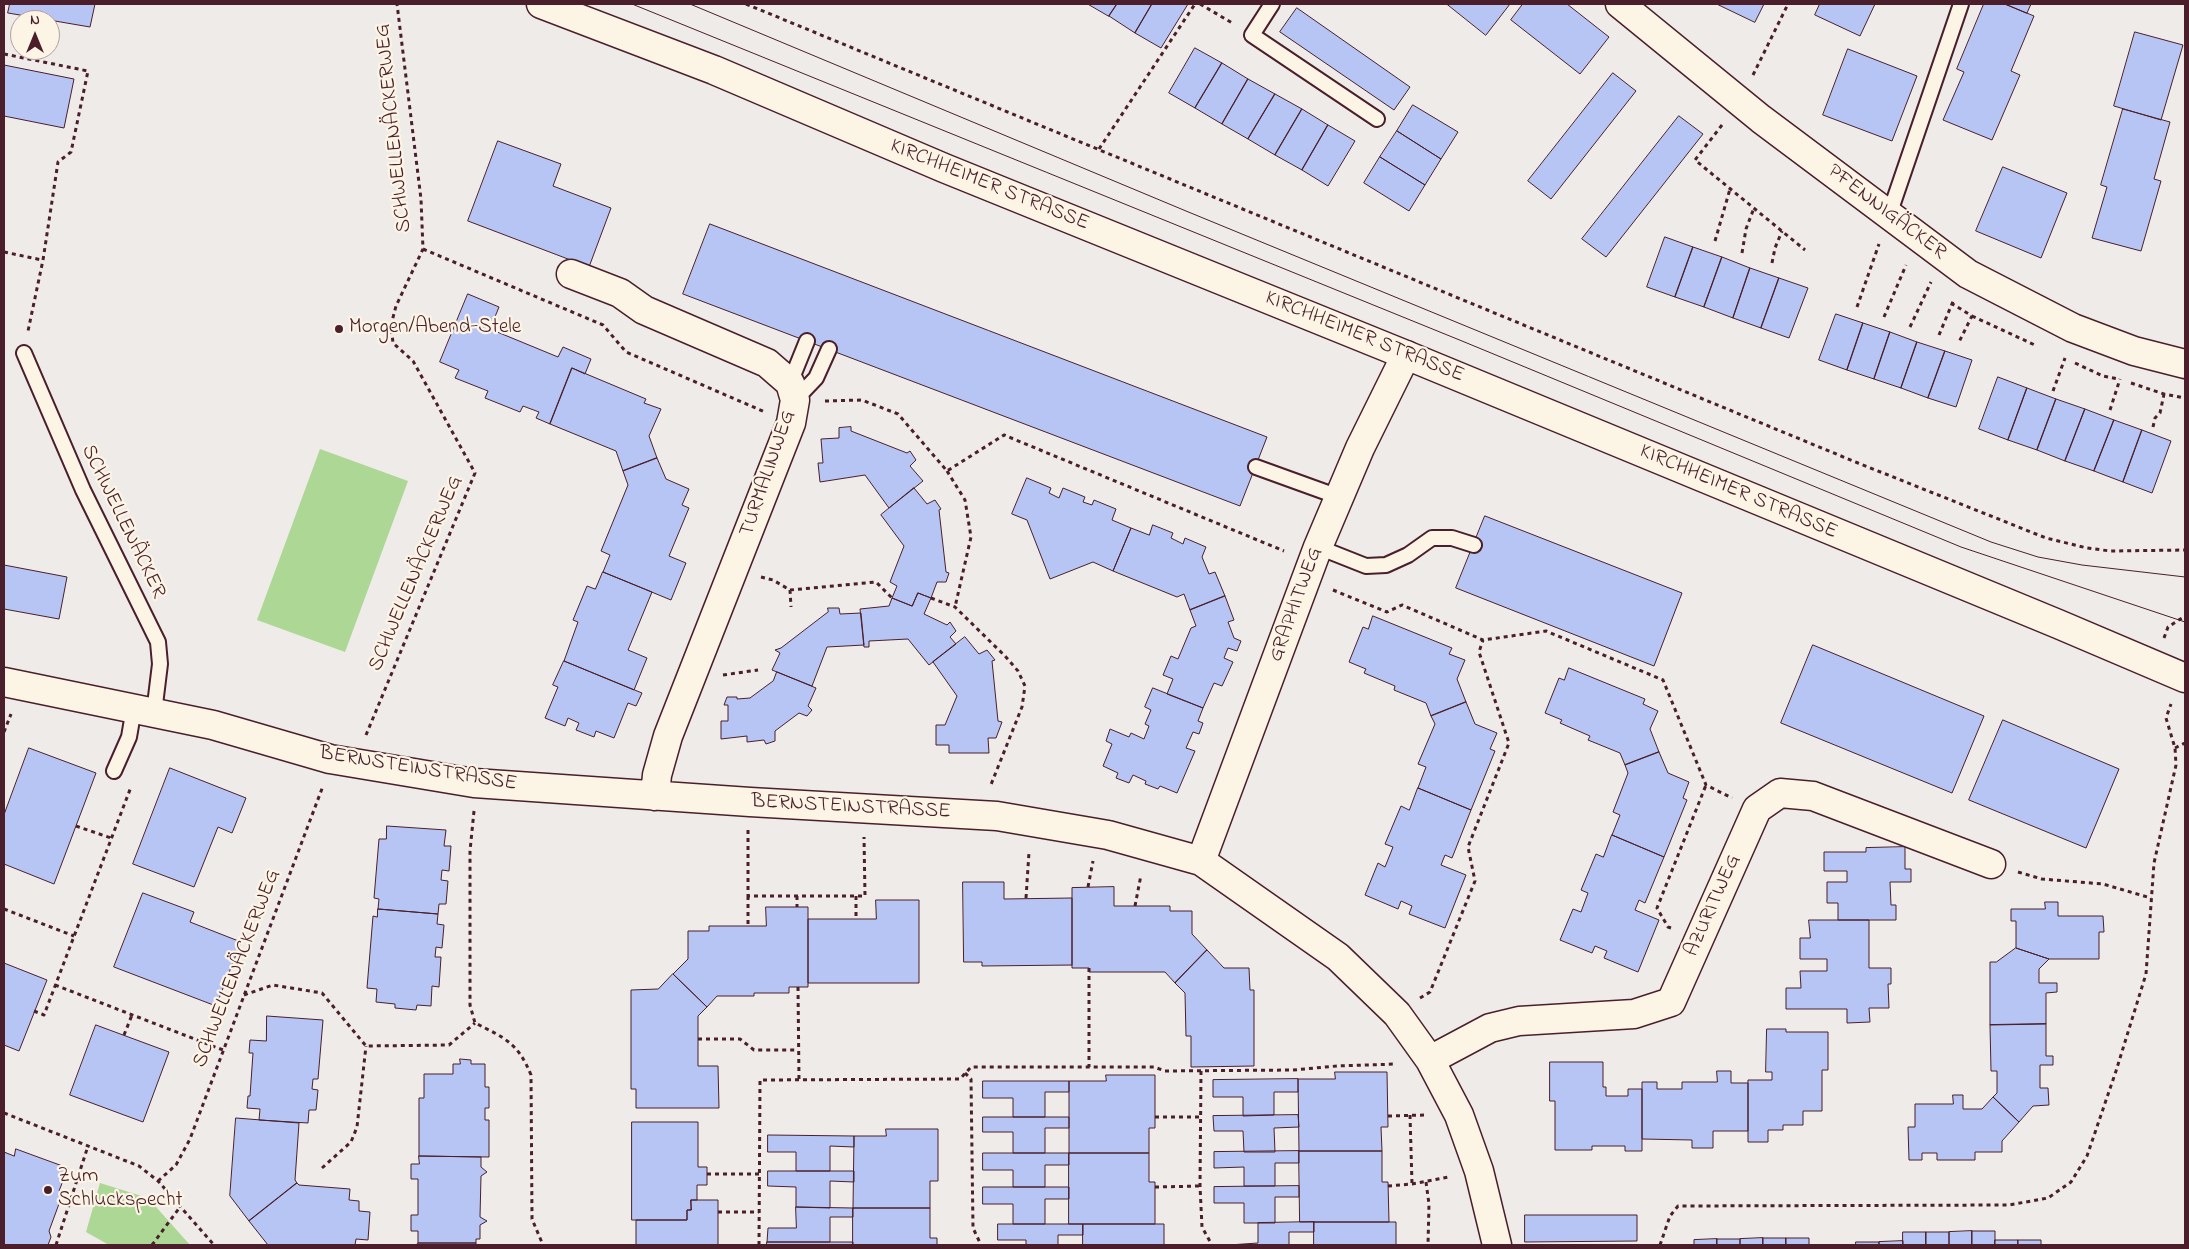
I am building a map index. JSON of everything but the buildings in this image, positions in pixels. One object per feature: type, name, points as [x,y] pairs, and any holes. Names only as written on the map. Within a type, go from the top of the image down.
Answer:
[{"type":"street","name":"KIRCHHEIMER STRASSE","points":[[541,4],[714,70],[944,168],[1406,355],[2184,678]]},
{"type":"street","name":"PFENNIGÄCKER","points":[[1620,4],[1740,101],[1968,274],[2045,315],[2082,332],[2134,351],[2185,364]]},
{"type":"street","name":"TURMALINWEG","points":[[571,274],[620,293],[644,310],[767,363],[792,402],[734,570],[668,736],[657,775],[655,796]]},
{"type":"street","name":"GRAPHITWEG","points":[[1201,861],[1312,563],[1360,448],[1406,355]]},
{"type":"street","name":"BERNSTEINSTRASSE","points":[[4,682],[212,725],[343,761],[474,783],[750,802],[983,815],[1108,835],[1201,861],[1338,957],[1396,1014],[1430,1060],[1460,1115],[1479,1171],[1497,1245]]},
{"type":"street","points":[[1757,809],[1780,794],[1813,796],[1991,864]]},
{"type":"street","name":"AZURITWEG","points":[[1430,1060],[1490,1028],[1505,1024],[1519,1021],[1634,1014],[1671,1002],[1757,809]]},
{"type":"lane","points":[[1272,4],[1252,35],[1377,119]]},
{"type":"lane","points":[[1889,215],[1961,4]]},
{"type":"lane","points":[[792,402],[807,341]]},
{"type":"lane","points":[[792,402],[816,378],[829,349]]},
{"type":"lane","name":"SCHWELLENÄCKER","points":[[24,353],[83,490],[158,642],[160,664],[144,710],[129,737],[114,771]]},
{"type":"lane","points":[[1256,467],[1339,497]]},
{"type":"lane","points":[[1312,563],[1366,566],[1386,565],[1408,555],[1432,538],[1452,538],[1474,545]]},
{"type":"path","name":"SCHWELLENÄCKERWEG","points":[[158,1181],[176,1164],[190,1139],[325,779],[343,761],[374,715],[476,473],[412,361],[393,343],[391,325],[396,306],[423,249],[421,199],[397,4]]},
{"type":"path","points":[[746,4],[1848,459],[2046,538],[2087,548],[2110,551],[2185,550]]},
{"type":"path","points":[[1099,149],[1195,4]]},
{"type":"path","points":[[1200,4],[1252,35]]},
{"type":"path","points":[[1788,4],[1740,101],[1696,160],[1805,250]]},
{"type":"path","points":[[4,54],[88,71],[71,152],[58,162],[24,353]]},
{"type":"path","points":[[1715,241],[1730,189]]},
{"type":"path","points":[[1742,254],[1746,228],[1754,208]]},
{"type":"path","points":[[1857,307],[1889,215]]},
{"type":"path","points":[[1772,263],[1775,248],[1782,231]]},
{"type":"path","points":[[1884,317],[1918,237]]},
{"type":"path","points":[[423,249],[603,325],[626,352],[792,402],[862,400],[898,414],[948,471],[965,500],[971,538],[955,607]]},
{"type":"path","points":[[4,252],[42,260]]},
{"type":"path","points":[[1910,327],[1943,256]]},
{"type":"path","points":[[1939,335],[1951,303],[1968,274]]},
{"type":"path","points":[[1951,303],[1972,316],[1958,344]]},
{"type":"path","points":[[2053,391],[2065,358]]},
{"type":"path","points":[[2110,410],[2120,379]]},
{"type":"path","points":[[2153,427],[2155,418],[2160,413],[2164,394]]},
{"type":"path","points":[[948,471],[1004,435],[1312,563],[1387,612],[1402,605],[1483,640],[1546,631],[1663,680],[1706,785],[1757,809]]},
{"type":"path","points":[[734,570],[773,580],[790,590],[876,582],[892,598]]},
{"type":"path","points":[[790,590],[791,607]]},
{"type":"path","points":[[931,598],[955,607],[1005,656],[1018,671],[1024,686],[1022,707],[992,780],[983,815]]},
{"type":"path","points":[[2171,642],[2163,639],[2168,627],[2185,616]]},
{"type":"path","points":[[1396,1014],[1430,992],[1475,880],[1468,847],[1509,743],[1479,652],[1483,640]]},
{"type":"path","points":[[1660,1245],[1670,1216],[1678,1206],[2009,1205],[2048,1198],[2071,1182],[2087,1156],[2146,974],[2154,863],[2176,765],[2175,748],[2166,718],[2184,678]]},
{"type":"path","points":[[2175,748],[2185,743]]},
{"type":"path","points":[[34,1011],[44,1015],[133,783]]},
{"type":"path","points":[[474,783],[474,820],[470,851],[470,1005],[475,1023],[504,1038],[523,1057],[531,1075],[532,1220],[543,1245]]},
{"type":"path","points":[[1698,941],[1668,927],[1658,908],[1706,785]]},
{"type":"path","points":[[748,926],[750,802]]},
{"type":"path","points":[[748,896],[865,896],[864,844],[866,808]]},
{"type":"path","points":[[1026,898],[1029,854],[1037,823]]},
{"type":"path","points":[[76,826],[111,838]]},
{"type":"path","points":[[1991,864],[2042,879],[2103,884],[2151,898]]},
{"type":"path","points":[[797,896],[797,908]]},
{"type":"path","points":[[856,896],[856,919]]},
{"type":"path","points":[[4,909],[74,936]]},
{"type":"path","points":[[1088,968],[1088,1067]]},
{"type":"path","points":[[55,985],[223,1050]]},
{"type":"path","points":[[244,996],[273,985],[322,993],[366,1046],[357,1127],[351,1142],[322,1168]]},
{"type":"path","points":[[798,987],[799,1080]]},
{"type":"path","points":[[124,1035],[132,1015]]},
{"type":"path","points":[[366,1046],[449,1045],[475,1023]]},
{"type":"path","points":[[698,1039],[740,1039],[754,1050],[798,1050]]},
{"type":"path","points":[[759,1245],[760,1080],[960,1078],[971,1067],[1154,1067],[1165,1071],[1293,1070],[1430,1060]]},
{"type":"path","points":[[1201,1071],[1200,1186],[1202,1227],[1212,1245]]},
{"type":"path","points":[[965,1073],[971,1079],[973,1228],[981,1245]]},
{"type":"path","points":[[4,1113],[140,1166],[158,1181],[214,1245]]},
{"type":"path","points":[[1410,1115],[1412,1184]]},
{"type":"path","points":[[1155,1117],[1201,1117]]},
{"type":"path","points":[[56,1245],[88,1146]]},
{"type":"path","points":[[1388,1186],[1426,1182],[1479,1171]]},
{"type":"path","points":[[707,1174],[759,1174]]},
{"type":"path","points":[[1426,1182],[1428,1245]]},
{"type":"path","points":[[1155,1187],[1200,1186]]},
{"type":"path","points":[[153,1245],[180,1207]]},
{"type":"path","points":[[718,1212],[759,1212]]},
{"type":"green space","points":[[320,449],[408,481],[345,652],[257,620]]},
{"type":"green space","points":[[100,1183],[148,1198],[190,1245],[109,1245],[86,1232]]},
{"type":"tram line","points":[[632,4],[1462,341],[1961,547],[2185,622]]},
{"type":"tram line","points":[[690,4],[1186,211],[1991,542],[2038,557],[2082,565],[2185,577]]},
{"type":"place","name":"Morgen/Abend-Stele","points":[[339,329]]},
{"type":"place","name":"Zum Schluckspecht","points":[[48,1190]]}]
